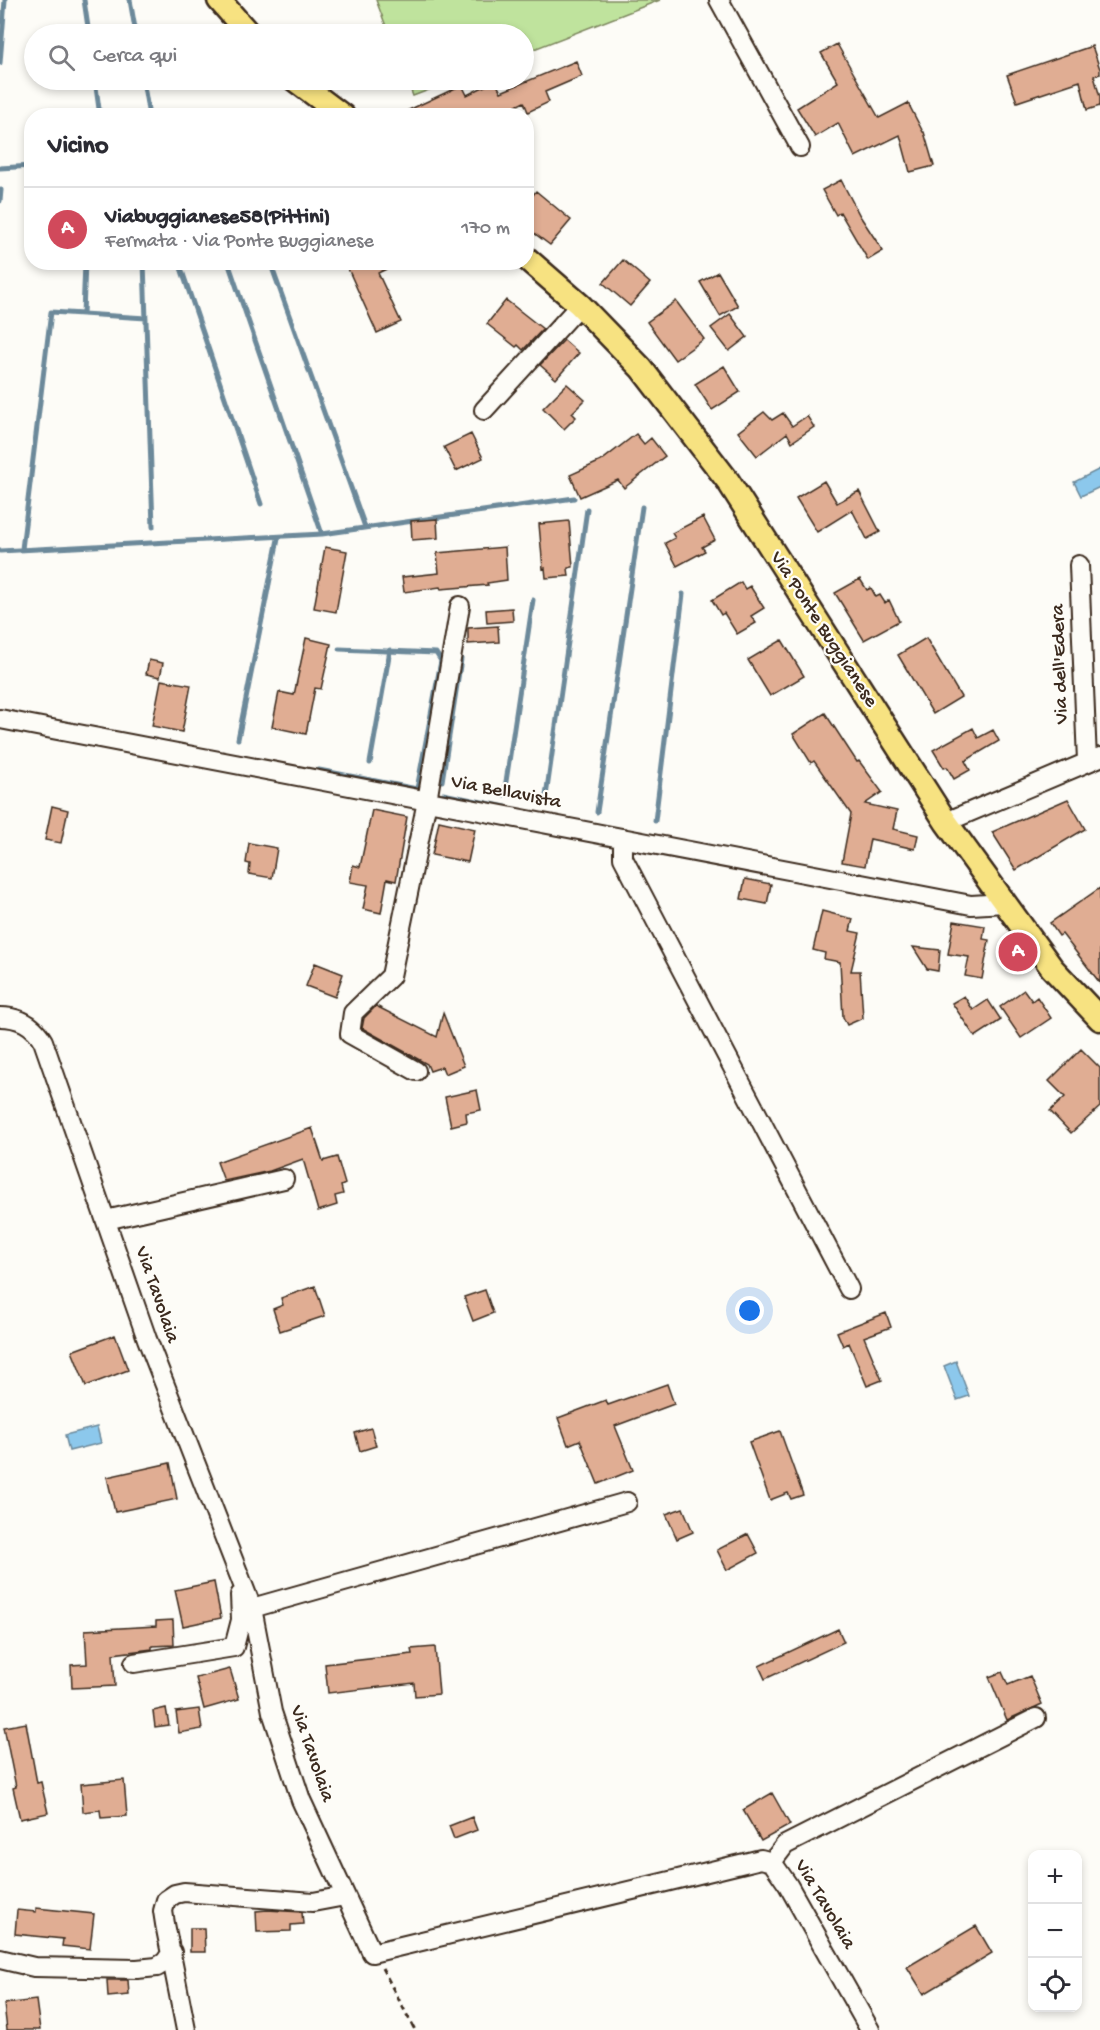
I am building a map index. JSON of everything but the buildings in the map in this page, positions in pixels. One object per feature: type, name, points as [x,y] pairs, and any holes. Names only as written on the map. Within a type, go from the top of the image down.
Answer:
[{"type":"main road","points":[[219,0],[240,24]]},
{"type":"main road","points":[[308,90],[333,108]]},
{"type":"main road","name":"Via Ponte Buggianese","points":[[534,265],[580,305],[641,369],[728,481],[946,822],[1052,968],[1100,1019]]},
{"type":"street","points":[[718,0],[800,147]]},
{"type":"street","points":[[484,410],[580,305]]},
{"type":"street","name":"Via dell'Edera","points":[[1079,565],[1094,759]]},
{"type":"street","points":[[416,1071],[350,1034],[353,1013],[391,976],[427,801],[460,606]]},
{"type":"street","name":"Via Bellavista","points":[[0,719],[970,905],[1005,903]]},
{"type":"street","points":[[946,822],[1094,759]]},
{"type":"street","points":[[623,838],[623,858],[849,1289]]},
{"type":"street","name":"Via Tavolaia","points":[[0,1017],[20,1019],[34,1028],[43,1041],[147,1339],[252,1608],[272,1712],[301,1800],[372,1953],[761,1859],[772,1862],[788,1885],[870,2030]]},
{"type":"street","points":[[106,1220],[284,1179]]},
{"type":"street","points":[[252,1608],[627,1502]]},
{"type":"street","points":[[134,1663],[234,1647],[241,1620],[240,1579]]},
{"type":"street","points":[[772,1862],[785,1845],[1036,1718]]},
{"type":"street","points":[[186,2030],[164,1911],[166,1900],[175,1894],[184,1892],[313,1902],[345,1896]]},
{"type":"street","points":[[0,1959],[33,1967],[137,1969],[157,1967],[165,1962],[172,1952]]},
{"type":"path","points":[[372,1953],[390,1981],[415,2030]]},
{"type":"green space","points":[[376,0],[660,0],[534,49],[534,24],[385,24]]},
{"type":"green space","points":[[411,90],[429,90],[413,96]]},
{"type":"water","points":[[1100,469],[1100,487],[1081,496],[1074,482]]},
{"type":"water","points":[[956,1361],[969,1396],[957,1400],[944,1366]]},
{"type":"water","points":[[97,1427],[101,1443],[69,1451],[65,1435]]},
{"type":"waterway","points":[[0,63],[5,0]]},
{"type":"waterway","points":[[84,0],[88,24]]},
{"type":"waterway","points":[[130,0],[134,24]]},
{"type":"waterway","points":[[96,90],[99,108]]},
{"type":"waterway","points":[[145,90],[148,108]]},
{"type":"waterway","points":[[0,168],[24,166]]},
{"type":"waterway","points":[[0,201],[1,190]]},
{"type":"waterway","points":[[83,314],[85,270]]},
{"type":"waterway","points":[[144,270],[153,527]]},
{"type":"waterway","points":[[182,270],[261,504]]},
{"type":"waterway","points":[[231,270],[322,534]]},
{"type":"waterway","points":[[273,270],[365,527]]},
{"type":"waterway","points":[[22,549],[51,312],[146,318]]},
{"type":"waterway","points":[[0,551],[322,534],[574,498]]},
{"type":"waterway","points":[[597,812],[642,507]]},
{"type":"waterway","points":[[545,803],[587,509]]},
{"type":"waterway","points":[[238,739],[278,539]]},
{"type":"waterway","points":[[655,821],[683,594]]},
{"type":"waterway","points":[[504,795],[533,600]]},
{"type":"waterway","points":[[319,770],[417,789],[441,661],[436,653],[339,649]]},
{"type":"waterway","points":[[370,763],[390,650]]},
{"type":"waterway","points":[[442,781],[461,659]]},
{"type":"waterway","points":[[443,794],[506,807]]},
{"type":"place","name":"Viabuggianese58(Pittini)","points":[[1018,952]]}]
